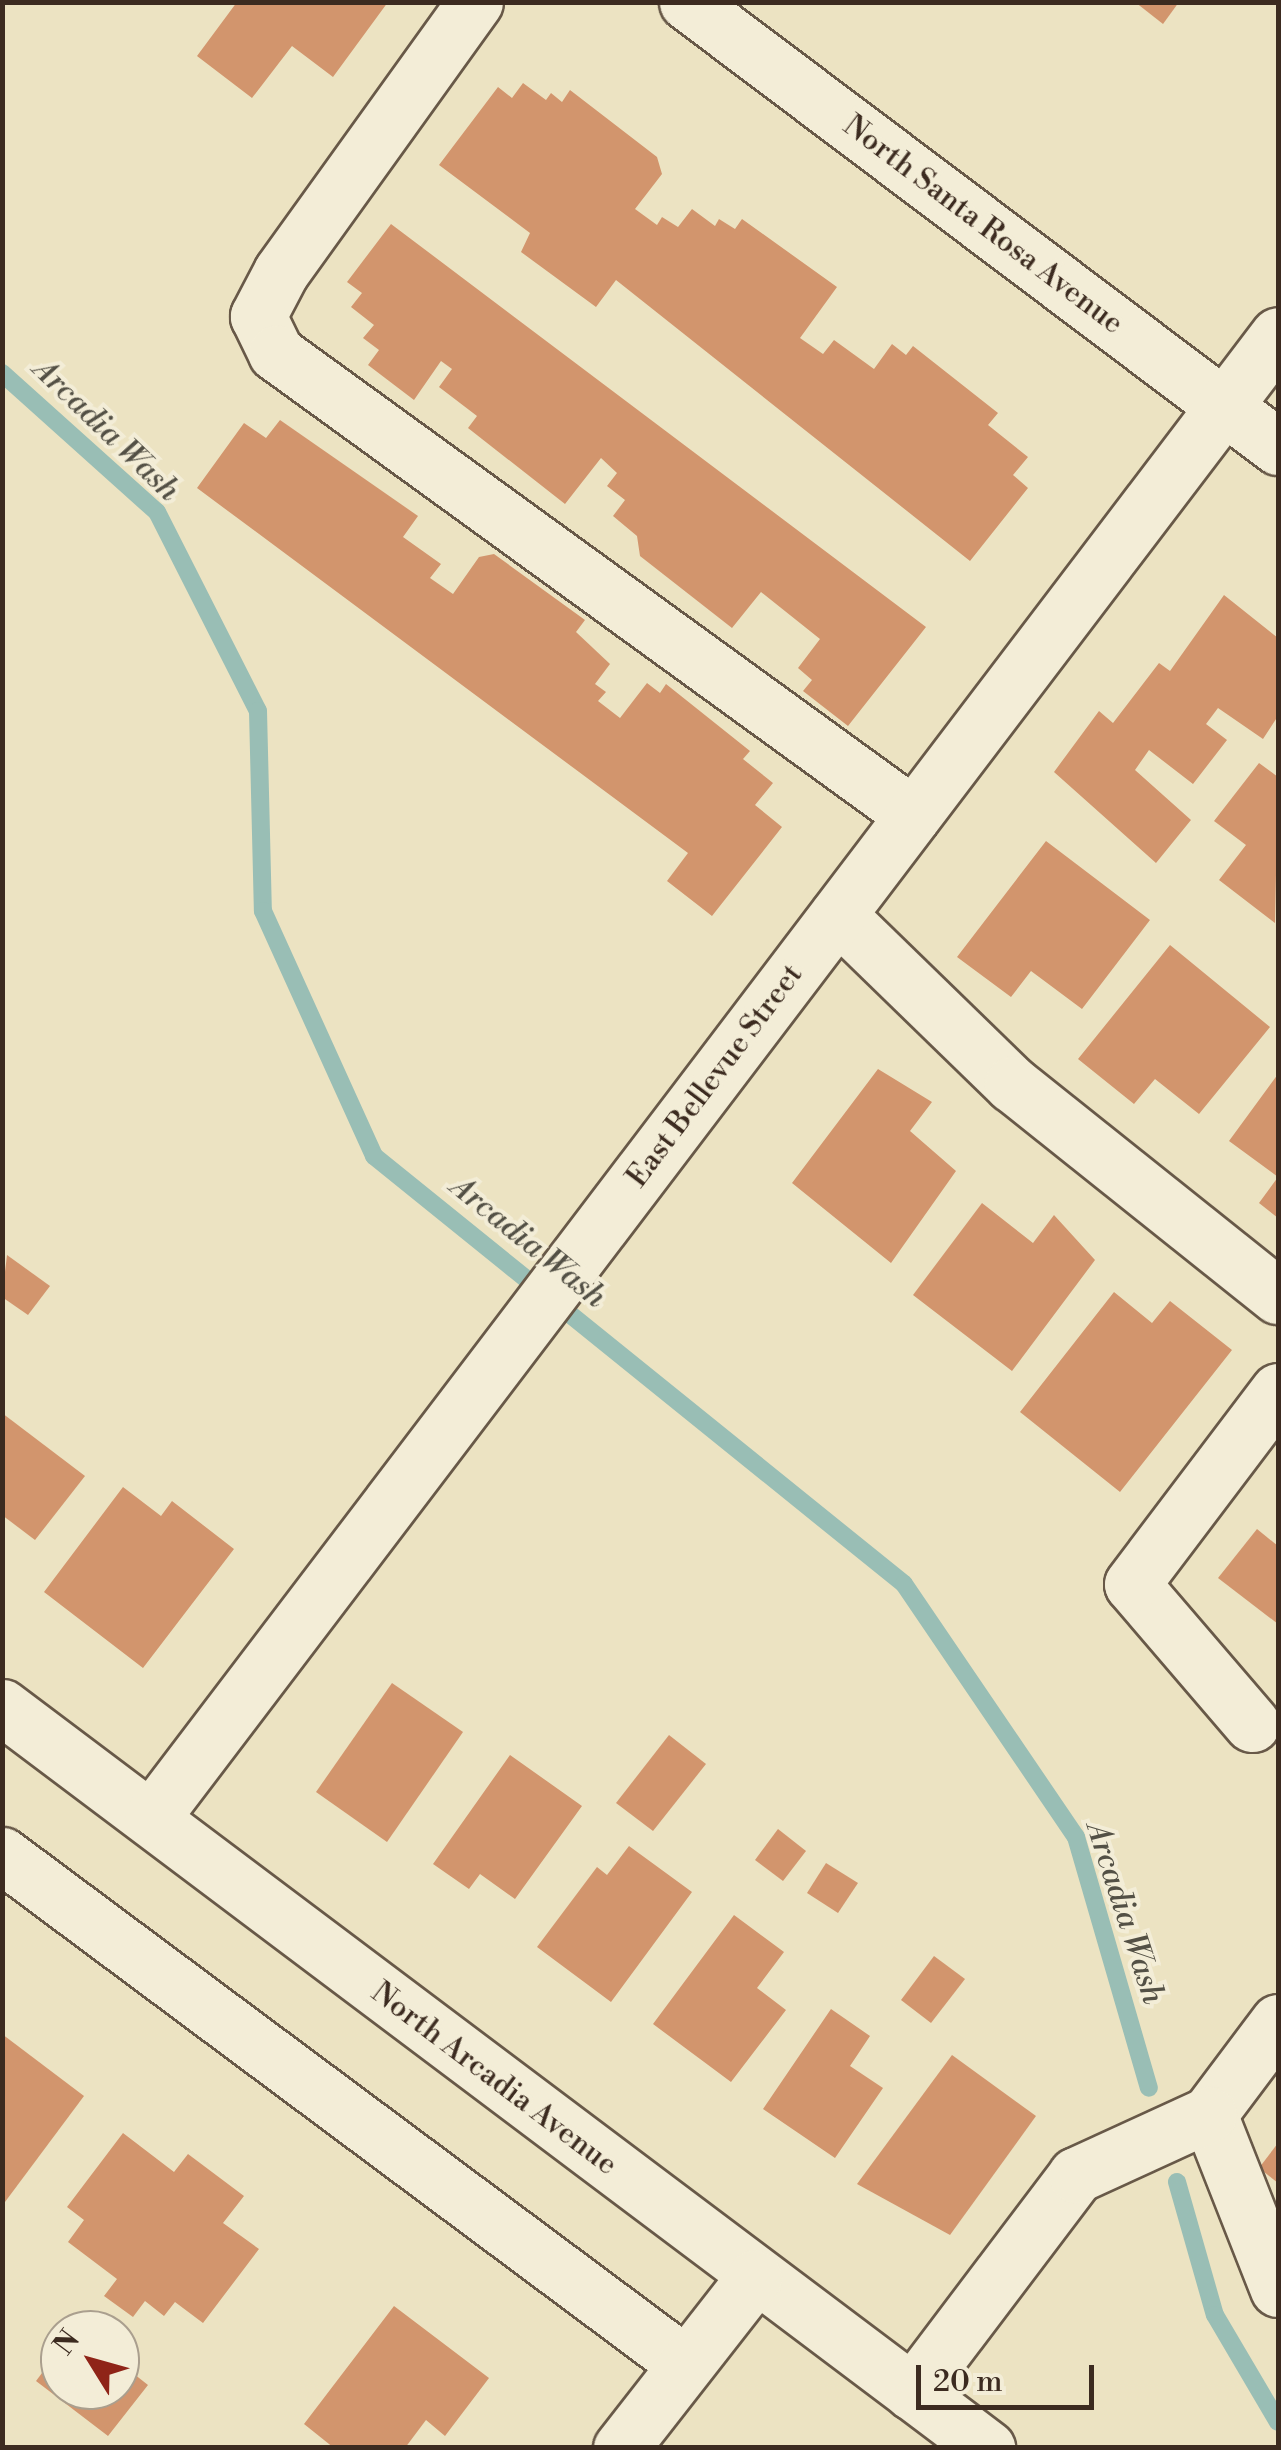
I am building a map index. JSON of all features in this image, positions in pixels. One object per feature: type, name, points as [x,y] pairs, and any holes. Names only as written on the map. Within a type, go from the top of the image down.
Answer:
[{"type":"street","points":[[475,2],[281,272],[258,316],[276,353],[913,815]]},
{"type":"street","name":"North Santa Rosa Avenue","points":[[687,2],[1278,447]]},
{"type":"street","name":"East Bellevue Street","points":[[152,1817],[1278,335]]},
{"type":"street","points":[[838,915],[1012,1084],[1278,1296]]},
{"type":"street","points":[[1252,1724],[1132,1584],[1278,1391]]},
{"type":"street","name":"North Arcadia Avenue","points":[[2,1706],[754,2278],[988,2448]]},
{"type":"street","points":[[2,1855],[684,2363]]},
{"type":"street","points":[[912,2392],[1076,2175],[1209,2114],[1278,2022]]},
{"type":"street","points":[[1209,2114],[1278,2289]]},
{"type":"street","points":[[621,2448],[754,2278]]},
{"type":"building","points":[[237,2],[388,2],[333,77],[292,46],[252,98],[197,56]]},
{"type":"building","points":[[1135,2],[1179,2],[1163,24]]},
{"type":"building","points":[[523,83],[546,100],[551,93],[562,102],[570,90],[657,157],[662,174],[635,209],[657,225],[662,217],[678,227],[692,209],[715,226],[719,219],[735,229],[742,219],[837,287],[800,338],[823,354],[834,340],[874,369],[892,344],[906,355],[913,346],[998,413],[988,425],[1028,457],[1013,475],[1028,488],[970,561],[616,280],[596,307],[521,252],[530,233],[439,165],[498,87],[512,98]]},
{"type":"building","points":[[391,224],[926,627],[848,726],[803,691],[812,680],[798,668],[820,639],[761,592],[732,628],[640,556],[637,536],[613,516],[625,500],[607,486],[617,473],[601,458],[565,504],[468,428],[477,416],[439,387],[452,369],[441,361],[414,400],[368,365],[379,350],[363,338],[374,325],[351,307],[362,293],[347,282]]},
{"type":"building","points":[[280,420],[418,516],[403,537],[441,564],[430,578],[453,594],[479,557],[494,554],[585,620],[576,632],[610,664],[595,684],[606,692],[598,701],[620,718],[647,683],[660,693],[666,684],[750,751],[743,759],[773,783],[755,805],[782,827],[712,916],[667,881],[688,853],[197,488],[244,423],[266,438]]},
{"type":"building","points":[[1224,595],[1278,638],[1278,716],[1263,739],[1218,708],[1206,724],[1227,740],[1193,784],[1149,750],[1135,770],[1191,820],[1156,863],[1054,772],[1099,711],[1113,723],[1159,663],[1170,671]]},
{"type":"building","points":[[1259,763],[1278,777],[1275,923],[1219,880],[1246,845],[1214,821]]},
{"type":"building","points":[[1046,841],[1150,920],[1082,1009],[1031,971],[1011,997],[957,957]]},
{"type":"building","points":[[1170,945],[1270,1027],[1199,1114],[1155,1079],[1134,1104],[1078,1059]]},
{"type":"building","points":[[878,1069],[932,1102],[910,1131],[956,1171],[891,1263],[792,1183]]},
{"type":"building","points":[[1278,1074],[1278,1177],[1229,1141]]},
{"type":"building","points":[[1278,1177],[1278,1218],[1259,1203]]},
{"type":"building","points":[[982,1203],[1033,1243],[1054,1215],[1095,1260],[1012,1371],[913,1295]]},
{"type":"building","points":[[7,1255],[50,1286],[28,1315],[2,1297]]},
{"type":"building","points":[[1114,1292],[1152,1323],[1170,1301],[1232,1350],[1120,1492],[1020,1412]]},
{"type":"building","points":[[2,1413],[85,1476],[35,1540],[2,1515]]},
{"type":"building","points":[[123,1487],[161,1516],[172,1501],[234,1549],[143,1668],[44,1592]]},
{"type":"building","points":[[1257,1529],[1278,1546],[1278,1624],[1218,1578]]},
{"type":"building","points":[[392,1683],[463,1732],[387,1842],[316,1792]]},
{"type":"building","points":[[669,1735],[706,1764],[653,1831],[616,1803]]},
{"type":"building","points":[[510,1755],[582,1806],[515,1899],[480,1874],[469,1889],[433,1864]]},
{"type":"building","points":[[778,1829],[806,1851],[783,1881],[755,1860]]},
{"type":"building","points":[[629,1846],[692,1892],[611,2002],[537,1947],[597,1867],[607,1875]]},
{"type":"building","points":[[826,1863],[858,1883],[838,1913],[807,1893]]},
{"type":"building","points":[[734,1915],[784,1952],[757,1988],[786,2010],[731,2082],[653,2024]]},
{"type":"building","points":[[934,1956],[965,1979],[931,2023],[901,2000]]},
{"type":"building","points":[[831,2009],[870,2036],[850,2066],[883,2088],[835,2158],[763,2109]]},
{"type":"building","points":[[2,2034],[84,2096],[2,2206]]},
{"type":"building","points":[[952,2055],[1036,2116],[950,2235],[857,2184]]},
{"type":"building","points":[[123,2133],[174,2172],[188,2154],[244,2196],[223,2223],[259,2249],[203,2323],[175,2302],[164,2316],[145,2301],[138,2310],[123,2310],[104,2296],[117,2279],[68,2242],[84,2220],[67,2207]]},
{"type":"building","points":[[1278,2143],[1278,2183],[1259,2168]]},
{"type":"building","points":[[394,2306],[489,2378],[445,2436],[426,2420],[405,2448],[334,2448],[304,2424]]},
{"type":"building","points":[[140,2379],[148,2385],[140,2395]]},
{"type":"building","points":[[74,2410],[128,2410],[108,2436]]},
{"type":"waterway","name":"Arcadia Wash","points":[[2,373],[157,512],[258,711],[263,911],[374,1156],[904,1584],[1076,1837],[1149,2088]]},
{"type":"waterway","name":"Arcadia Wash","points":[[1177,2182],[1215,2315],[1278,2422]]}]
